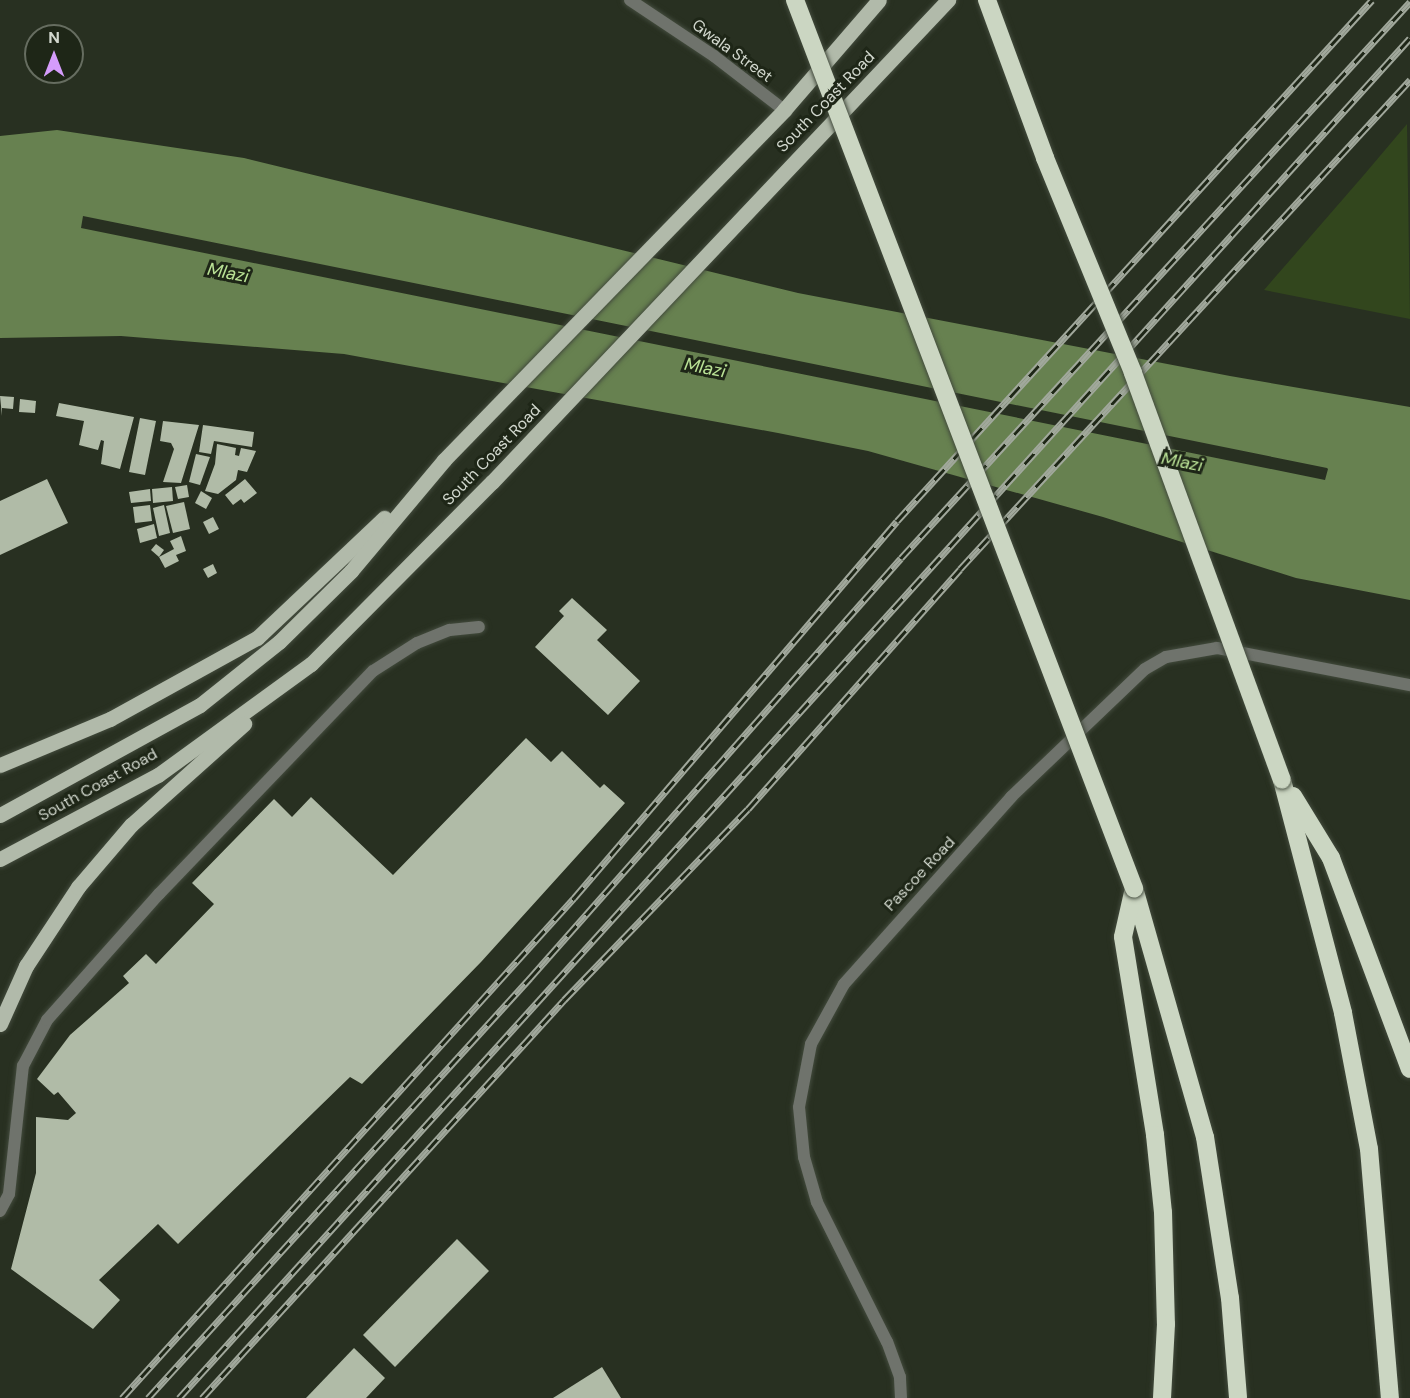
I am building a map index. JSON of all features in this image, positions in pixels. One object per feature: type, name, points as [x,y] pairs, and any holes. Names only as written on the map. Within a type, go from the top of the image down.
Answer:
[{"type":"highway","points":[[795,0],[1134,888],[1205,1137],[1230,1298],[1238,1398]]},
{"type":"highway","points":[[987,0],[1045,158],[1133,373],[1282,780],[1344,1012],[1369,1149],[1390,1398]]},
{"type":"highway","points":[[1282,780],[1331,858],[1410,1069]]},
{"type":"highway","points":[[1134,888],[1123,937],[1155,1135],[1163,1212],[1166,1324],[1162,1398]]},
{"type":"main road","name":"South Coast Road","points":[[0,815],[200,705],[279,642],[351,571],[407,501],[444,460],[784,110],[879,0]]},
{"type":"main road","name":"South Coast Road","points":[[0,859],[158,775],[311,664],[492,482],[948,0]]},
{"type":"main road","points":[[0,765],[110,719],[257,638],[407,501]]},
{"type":"main road","points":[[0,1024],[26,966],[78,887],[131,825],[311,664]]},
{"type":"street","name":"Gwala Street","points":[[630,0],[714,56],[784,110]]},
{"type":"street","points":[[0,1211],[9,1194],[23,1065],[47,1020],[159,894],[373,671],[417,643],[450,630],[479,627]]},
{"type":"street","name":"Pascoe Road","points":[[901,1398],[900,1377],[887,1342],[817,1202],[804,1157],[799,1107],[811,1044],[844,984],[1011,796],[1145,669],[1166,657],[1217,648],[1410,685]]},
{"type":"shaded area","points":[[1407,124],[1410,319],[1264,290],[1363,176]]},
{"type":"water","name":"Mlazi","points":[[57,130],[244,158],[798,293],[1230,376],[1410,407],[1410,600],[1296,578],[1103,517],[868,451],[778,433],[344,354],[121,336],[0,338],[0,136]],"holes":[[[83,216],[1327,468],[1325,480],[81,228]]]},
{"type":"building","points":[[0,396],[14,397],[13,409],[2,408],[2,416]]},
{"type":"building","points":[[20,399],[36,401],[35,413],[19,412]]},
{"type":"building","points":[[59,403],[134,417],[120,469],[101,464],[104,441],[101,440],[98,450],[79,445],[84,421],[56,416]]},
{"type":"building","points":[[140,418],[156,421],[145,475],[129,472]]},
{"type":"building","points":[[163,421],[199,425],[181,483],[163,482],[174,449],[171,443],[160,441]]},
{"type":"building","points":[[203,425],[254,432],[252,447],[214,441],[211,454],[199,452]]},
{"type":"building","points":[[217,444],[236,448],[235,455],[239,456],[241,448],[256,451],[247,472],[238,470],[236,480],[218,494],[205,491],[215,464]]},
{"type":"building","points":[[196,454],[210,457],[200,485],[189,482]]},
{"type":"building","points":[[47,479],[68,523],[0,555],[0,501]]},
{"type":"building","points":[[245,479],[257,493],[244,503],[241,499],[233,505],[225,495]]},
{"type":"building","points":[[187,485],[189,497],[178,499],[175,487]]},
{"type":"building","points":[[172,487],[173,501],[153,503],[152,489]]},
{"type":"building","points":[[150,489],[151,501],[131,503],[129,492]]},
{"type":"building","points":[[201,491],[212,498],[206,509],[195,503]]},
{"type":"building","points":[[184,502],[190,529],[173,533],[166,506]]},
{"type":"building","points":[[150,505],[152,521],[135,523],[133,507]]},
{"type":"building","points":[[164,505],[170,533],[159,536],[153,508]]},
{"type":"building","points":[[213,517],[219,529],[209,534],[203,522]]},
{"type":"building","points":[[154,524],[157,538],[140,543],[137,529]]},
{"type":"building","points":[[181,536],[186,551],[176,555],[179,561],[165,568],[159,557],[174,549],[170,541]]},
{"type":"building","points":[[156,544],[164,550],[159,557],[151,550]]},
{"type":"building","points":[[213,564],[217,573],[208,578],[203,569]]},
{"type":"building","points":[[572,598],[607,630],[597,640],[640,681],[608,715],[535,647],[564,616],[559,611]]},
{"type":"building","points":[[526,738],[551,762],[562,751],[600,788],[604,784],[625,803],[481,962],[362,1084],[350,1077],[178,1244],[158,1224],[99,1280],[120,1300],[93,1329],[11,1269],[36,1173],[36,1117],[68,1120],[76,1113],[58,1092],[54,1095],[37,1079],[70,1035],[129,983],[123,976],[146,954],[156,964],[214,904],[192,883],[274,799],[292,817],[311,797],[393,875]]},
{"type":"building","points":[[457,1239],[489,1271],[395,1367],[363,1335]]},
{"type":"building","points":[[354,1348],[385,1378],[366,1398],[306,1398]]},
{"type":"building","points":[[602,1367],[621,1398],[553,1398]]},
{"type":"railway","points":[[122,1398],[574,898],[897,521],[1372,0]]},
{"type":"railway","points":[[148,1398],[530,978],[901,558],[1410,2]]},
{"type":"railway","points":[[179,1398],[1410,38]]},
{"type":"railway","points":[[202,1398],[564,1000],[748,809],[960,569],[1410,80]]}]
